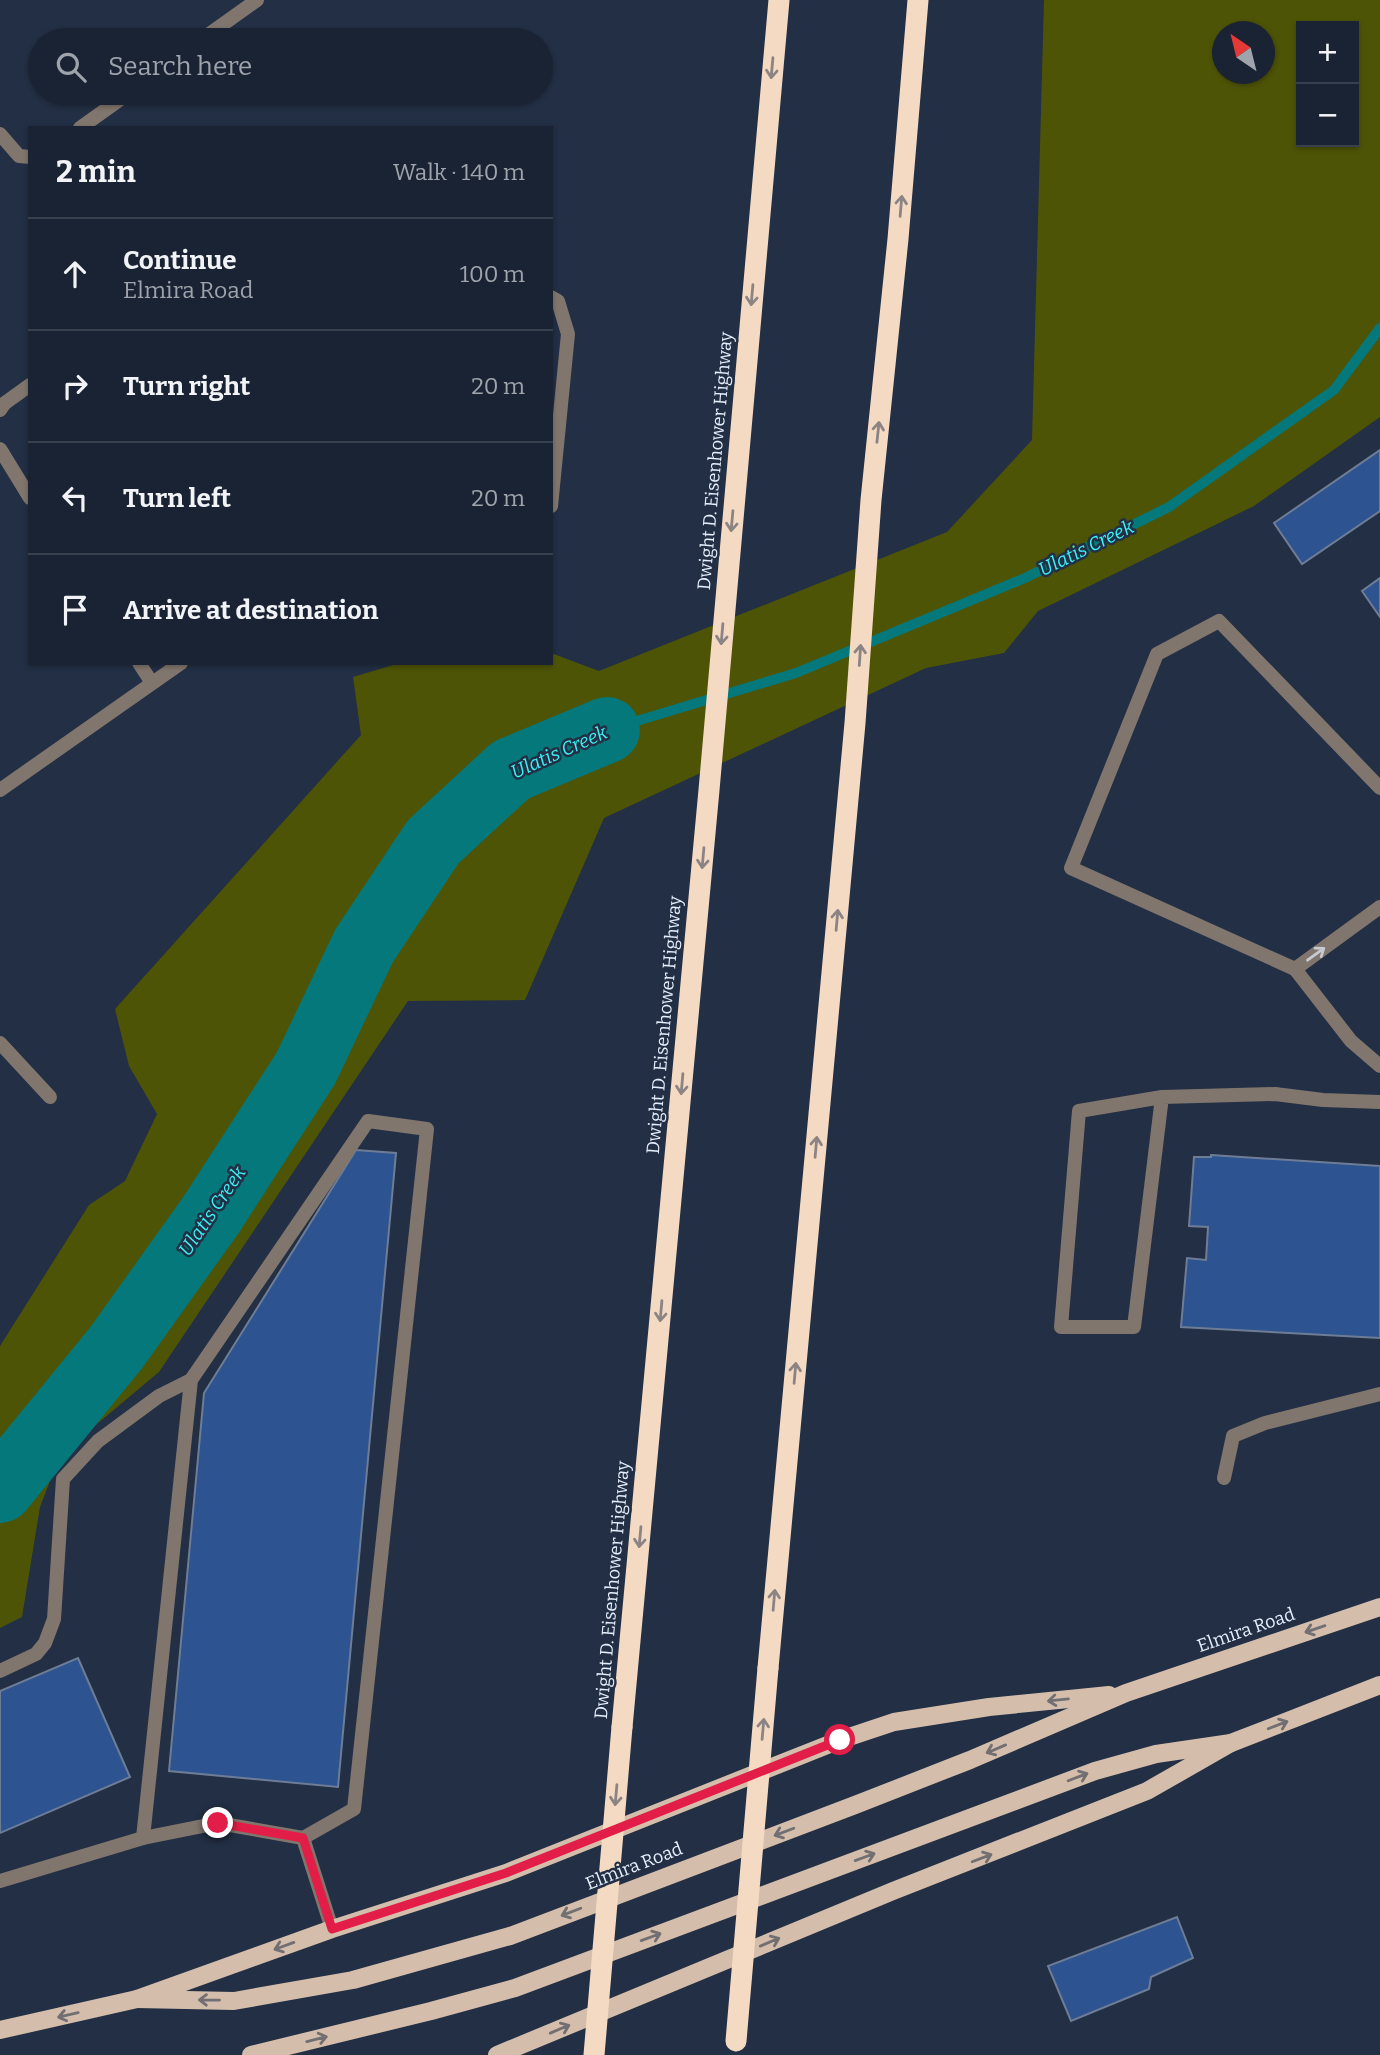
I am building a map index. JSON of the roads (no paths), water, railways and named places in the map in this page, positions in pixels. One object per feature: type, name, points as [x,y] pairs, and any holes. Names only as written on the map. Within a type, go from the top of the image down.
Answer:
[{"type":"highway","name":"Dwight D. Eisenhower Highway","points":[[594,2055],[779,0]]},
{"type":"highway","points":[[735,2048],[855,723],[871,500],[898,239],[918,0]]},
{"type":"main road","name":"Elmira Road","points":[[137,1999],[234,2001],[352,1980],[510,1936],[919,1780],[1126,1693],[1380,1607]]},
{"type":"main road","points":[[497,2055],[893,1891],[1147,1791],[1231,1743],[1380,1685]]},
{"type":"main road","name":"Elmira Road","points":[[0,2030],[137,1999],[332,1929],[506,1873],[840,1740],[894,1723],[989,1707],[1126,1693]]},
{"type":"main road","points":[[251,2055],[418,2015],[515,1987],[1095,1771],[1156,1754],[1231,1743]]},
{"type":"street","points":[[218,28],[257,0]]},
{"type":"street","points":[[83,126],[112,105]]},
{"type":"street","points":[[0,134],[19,156],[28,157]]},
{"type":"street","points":[[553,298],[558,301],[568,334],[553,486]]},
{"type":"street","points":[[0,410],[5,402],[28,386]]},
{"type":"street","points":[[0,449],[28,495]]},
{"type":"street","points":[[1380,788],[1219,621],[1157,654],[1071,869],[1295,969],[1351,1041],[1380,1066]]},
{"type":"street","points":[[140,665],[152,683]]},
{"type":"street","points":[[0,790],[178,665]]},
{"type":"street","points":[[1295,969],[1380,906]]},
{"type":"street","points":[[0,1043],[50,1097]]},
{"type":"street","points":[[1162,1097],[1134,1327],[1061,1326],[1079,1111],[1162,1097],[1275,1094],[1323,1100],[1380,1102]]},
{"type":"street","points":[[0,1881],[143,1838],[218,1823],[303,1838],[354,1809],[427,1129],[368,1121],[191,1380],[143,1838]]},
{"type":"street","points":[[0,1671],[36,1654],[45,1643],[54,1619],[63,1479],[98,1441],[159,1396],[191,1380]]},
{"type":"street","points":[[1224,1478],[1234,1436],[1265,1423],[1380,1394]]},
{"type":"street","points":[[303,1838],[332,1929]]},
{"type":"waterway","name":"Ulatis Creek","points":[[607,730],[796,673],[1025,578],[1169,507],[1334,390],[1380,328]]},
{"type":"waterway","name":"Ulatis Creek","points":[[0,1490],[116,1348],[211,1215],[306,1068],[364,946],[433,842],[511,770],[607,730]]}]
